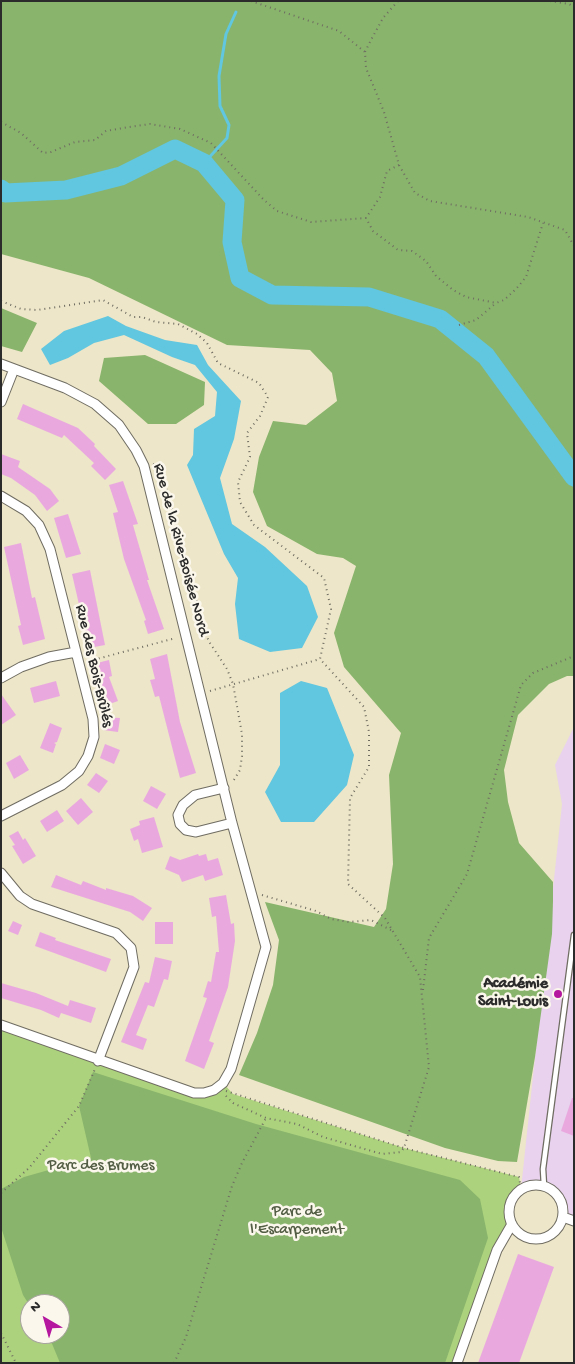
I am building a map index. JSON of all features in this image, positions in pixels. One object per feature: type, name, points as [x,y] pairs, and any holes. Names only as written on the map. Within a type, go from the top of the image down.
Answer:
[{"type":"street","name":"Rue de la Rive-Boisée Nord","points":[[1,364],[65,388],[95,404],[119,425],[144,466],[232,823],[266,947],[231,1070],[223,1083],[217,1088]]},
{"type":"street","points":[[1,402],[14,369]]},
{"type":"street","name":"Rue des Bois-Brûlés","points":[[1,496],[26,511],[38,525],[50,548],[94,719],[94,737],[88,756],[79,771],[62,785],[1,816]]},
{"type":"street","points":[[1,678],[21,667],[49,657],[76,652]]},
{"type":"street","points":[[224,787],[195,795],[183,805],[178,815],[180,824],[186,830],[196,832],[232,823]]},
{"type":"street","points":[[1,874],[20,896],[32,904],[116,933],[131,948],[134,967],[98,1060]]},
{"type":"street","points":[[1,1025],[194,1092],[204,1093],[217,1088]]},
{"type":"street","points":[[533,1185],[544,1186],[559,1198],[562,1204],[563,1216],[558,1228],[549,1236],[538,1239],[526,1237],[518,1232],[512,1224],[509,1212],[512,1200],[521,1189],[533,1185]]},
{"type":"street","points":[[563,1216],[574,1221]]},
{"type":"street","points":[[457,1363],[497,1250],[512,1224]]},
{"type":"lane","points":[[544,1186],[543,1169],[573,960],[574,935]]},
{"type":"path","points":[[251,1],[339,31],[365,52]]},
{"type":"path","points":[[398,1],[383,18],[365,52],[366,68],[384,112],[399,165],[415,193],[430,201],[528,217],[565,230],[574,246]]},
{"type":"path","points":[[550,1],[569,4],[574,7]]},
{"type":"path","points":[[1,122],[21,133],[43,153],[52,152],[75,142],[95,140],[106,131],[150,124],[180,129],[211,143],[224,154],[243,178],[278,211],[311,222],[366,218]]},
{"type":"path","points":[[366,218],[380,197],[387,171],[399,165]]},
{"type":"path","points":[[366,218],[373,231],[398,250],[412,251],[426,261],[436,276],[453,290],[466,297],[496,303]]},
{"type":"path","points":[[459,326],[476,320],[496,303],[510,295],[526,277],[543,222]]},
{"type":"path","points":[[1,301],[21,309],[37,310],[102,300],[133,317],[178,324],[207,343],[218,363],[259,382],[268,397],[260,416],[247,433],[250,457],[238,482],[240,502],[254,525],[324,578],[331,609],[320,659]]},
{"type":"path","points":[[144,466],[154,464],[159,467],[163,476],[206,635],[227,669],[233,684],[242,734],[242,756],[240,770],[236,779],[224,787]]},
{"type":"path","points":[[79,663],[187,636]]},
{"type":"path","points":[[422,998],[429,938],[467,874],[521,685],[532,673],[574,656]]},
{"type":"path","points":[[201,694],[320,659]]},
{"type":"path","points":[[217,1088],[233,1103],[266,1118],[297,1124],[323,1137],[382,1154],[401,1152],[404,1148],[429,1066],[420,977],[385,918],[348,884],[350,798],[369,767],[369,732],[364,706],[320,659]]},
{"type":"path","points":[[250,893],[316,911],[331,919],[349,922],[371,920],[392,930]]},
{"type":"path","points":[[1,1193],[28,1168],[79,1106],[98,1060]]},
{"type":"path","points":[[217,1088],[404,1148],[519,1177],[521,1189]]},
{"type":"path","points":[[174,1363],[186,1337],[232,1186],[266,1118]]},
{"type":"path","points":[[1,1333],[16,1363]]},
{"type":"shaded area","name":"Académie Saint-Louis","points":[[574,727],[574,1221],[563,1217],[562,1204],[555,1193],[544,1186],[533,1185],[521,1189],[562,804],[555,765]]},
{"type":"green space","points":[[1,1],[574,1],[574,676],[567,676],[549,684],[518,715],[504,770],[508,802],[519,843],[553,882],[552,934],[535,1057],[517,1162],[498,1161],[445,1148],[239,1075],[257,1033],[273,985],[279,940],[265,902],[374,927],[386,909],[393,864],[389,775],[401,733],[344,667],[334,633],[356,566],[343,558],[317,554],[267,526],[253,492],[259,457],[273,421],[306,425],[337,401],[332,373],[310,350],[227,345],[89,278],[1,254]]},
{"type":"green space","points":[[1,308],[37,323],[22,352],[1,346]]},
{"type":"green space","points":[[145,355],[205,382],[204,405],[176,424],[148,424],[99,381],[104,358]]},
{"type":"green space","points":[[1,1025],[194,1093],[223,1083],[233,1094],[404,1148],[519,1177],[521,1189],[512,1200],[509,1212],[512,1224],[457,1363],[1,1363]]},
{"type":"green space","points":[[93,1072],[256,1124],[460,1180],[480,1199],[488,1238],[445,1363],[60,1363],[52,1344],[70,1344],[70,1294],[23,1294],[1,1227],[1,1189],[24,1177],[91,1158],[79,1106]]},
{"type":"water","points":[[108,316],[126,326],[165,340],[197,345],[208,365],[241,401],[234,439],[220,478],[232,524],[265,547],[307,586],[318,617],[302,648],[270,652],[239,639],[235,604],[238,578],[224,554],[187,465],[193,455],[194,429],[215,416],[217,392],[195,365],[172,357],[124,335],[94,343],[68,358],[50,365],[41,349],[64,331]]},
{"type":"water","points":[[301,681],[327,688],[354,755],[347,785],[314,822],[281,822],[265,792],[280,765],[280,693]]},
{"type":"building","points":[[23,404],[78,428],[95,444],[94,446],[116,469],[105,480],[91,466],[94,463],[64,435],[62,438],[17,419]]},
{"type":"building","points":[[1,454],[20,461],[18,467],[50,489],[59,501],[47,511],[35,495],[11,478],[1,474]]},
{"type":"building","points":[[123,481],[138,524],[133,525],[149,580],[147,580],[164,629],[148,634],[144,621],[146,620],[124,559],[113,513],[118,512],[109,485]]},
{"type":"building","points":[[68,514],[81,554],[66,558],[54,518]]},
{"type":"building","points":[[21,543],[32,598],[35,597],[45,639],[23,645],[18,626],[21,625],[4,547]]},
{"type":"building","points":[[90,570],[105,645],[89,648],[72,574]]},
{"type":"building","points":[[167,654],[180,722],[196,773],[180,778],[159,696],[155,697],[150,680],[155,679],[150,659]]},
{"type":"building","points":[[109,660],[112,676],[109,677],[118,701],[104,706],[93,664]]},
{"type":"building","points":[[56,681],[60,696],[34,703],[30,688]]},
{"type":"building","points":[[1,694],[16,715],[1,725]]},
{"type":"building","points":[[104,717],[120,718],[118,732],[103,730]]},
{"type":"building","points":[[50,723],[62,728],[57,742],[54,743],[56,744],[53,753],[40,748]]},
{"type":"building","points":[[105,744],[120,750],[114,764],[100,758]]},
{"type":"building","points":[[20,755],[29,770],[14,779],[6,763]]},
{"type":"building","points":[[96,773],[108,781],[99,793],[87,785]]},
{"type":"building","points":[[151,786],[166,794],[157,809],[143,801]]},
{"type":"building","points":[[81,798],[93,812],[78,825],[66,811]]},
{"type":"building","points":[[57,810],[64,821],[47,832],[40,821]]},
{"type":"building","points":[[154,817],[163,847],[142,853],[138,839],[134,841],[130,829],[140,825],[139,821]]},
{"type":"building","points":[[18,831],[23,840],[25,838],[36,856],[23,864],[12,846],[15,845],[9,836]]},
{"type":"building","points":[[198,854],[199,856],[206,854],[208,861],[218,858],[223,875],[205,881],[203,875],[182,882],[179,875],[165,869],[170,856],[180,860]]},
{"type":"building","points":[[56,875],[81,885],[83,881],[106,890],[106,888],[133,896],[152,908],[143,921],[130,912],[51,887]]},
{"type":"building","points":[[226,895],[231,924],[234,923],[235,941],[228,987],[209,1041],[214,1043],[204,1069],[185,1061],[207,998],[203,997],[208,981],[211,982],[216,952],[219,952],[216,916],[212,917],[209,898]]},
{"type":"building","points":[[13,921],[22,925],[18,935],[8,931]]},
{"type":"building","points":[[155,922],[173,922],[173,944],[155,944]]},
{"type":"building","points":[[40,932],[56,938],[55,940],[111,959],[106,972],[35,946]]},
{"type":"building","points":[[155,957],[172,961],[168,980],[164,979],[154,1007],[148,1005],[136,1035],[147,1039],[143,1050],[121,1042],[145,982],[149,983]]},
{"type":"building","points":[[1,983],[36,993],[68,1006],[70,1000],[96,1008],[91,1023],[61,1013],[59,1018],[41,1010],[1,998]]},
{"type":"building","points":[[572,1098],[574,1098],[574,1136],[561,1131]]},
{"type":"building","points":[[518,1254],[554,1267],[519,1363],[478,1363]]},
{"type":"waterway","points":[[204,163],[227,138],[229,125],[220,106],[219,76],[226,34],[236,12]]},
{"type":"waterway","points":[[1,189],[5,193],[66,190],[121,176],[175,149],[204,163],[235,200],[232,242],[240,278],[272,295],[369,297],[440,319],[486,356],[574,477]]},
{"type":"place","name":"Académie Saint-Louis","points":[[558,994]]},
{"type":"park label","name":"Parc des Brumes","points":[[101,1167]]},
{"type":"park label","name":"Parc de l'Escarpement","points":[[297,1222]]}]
